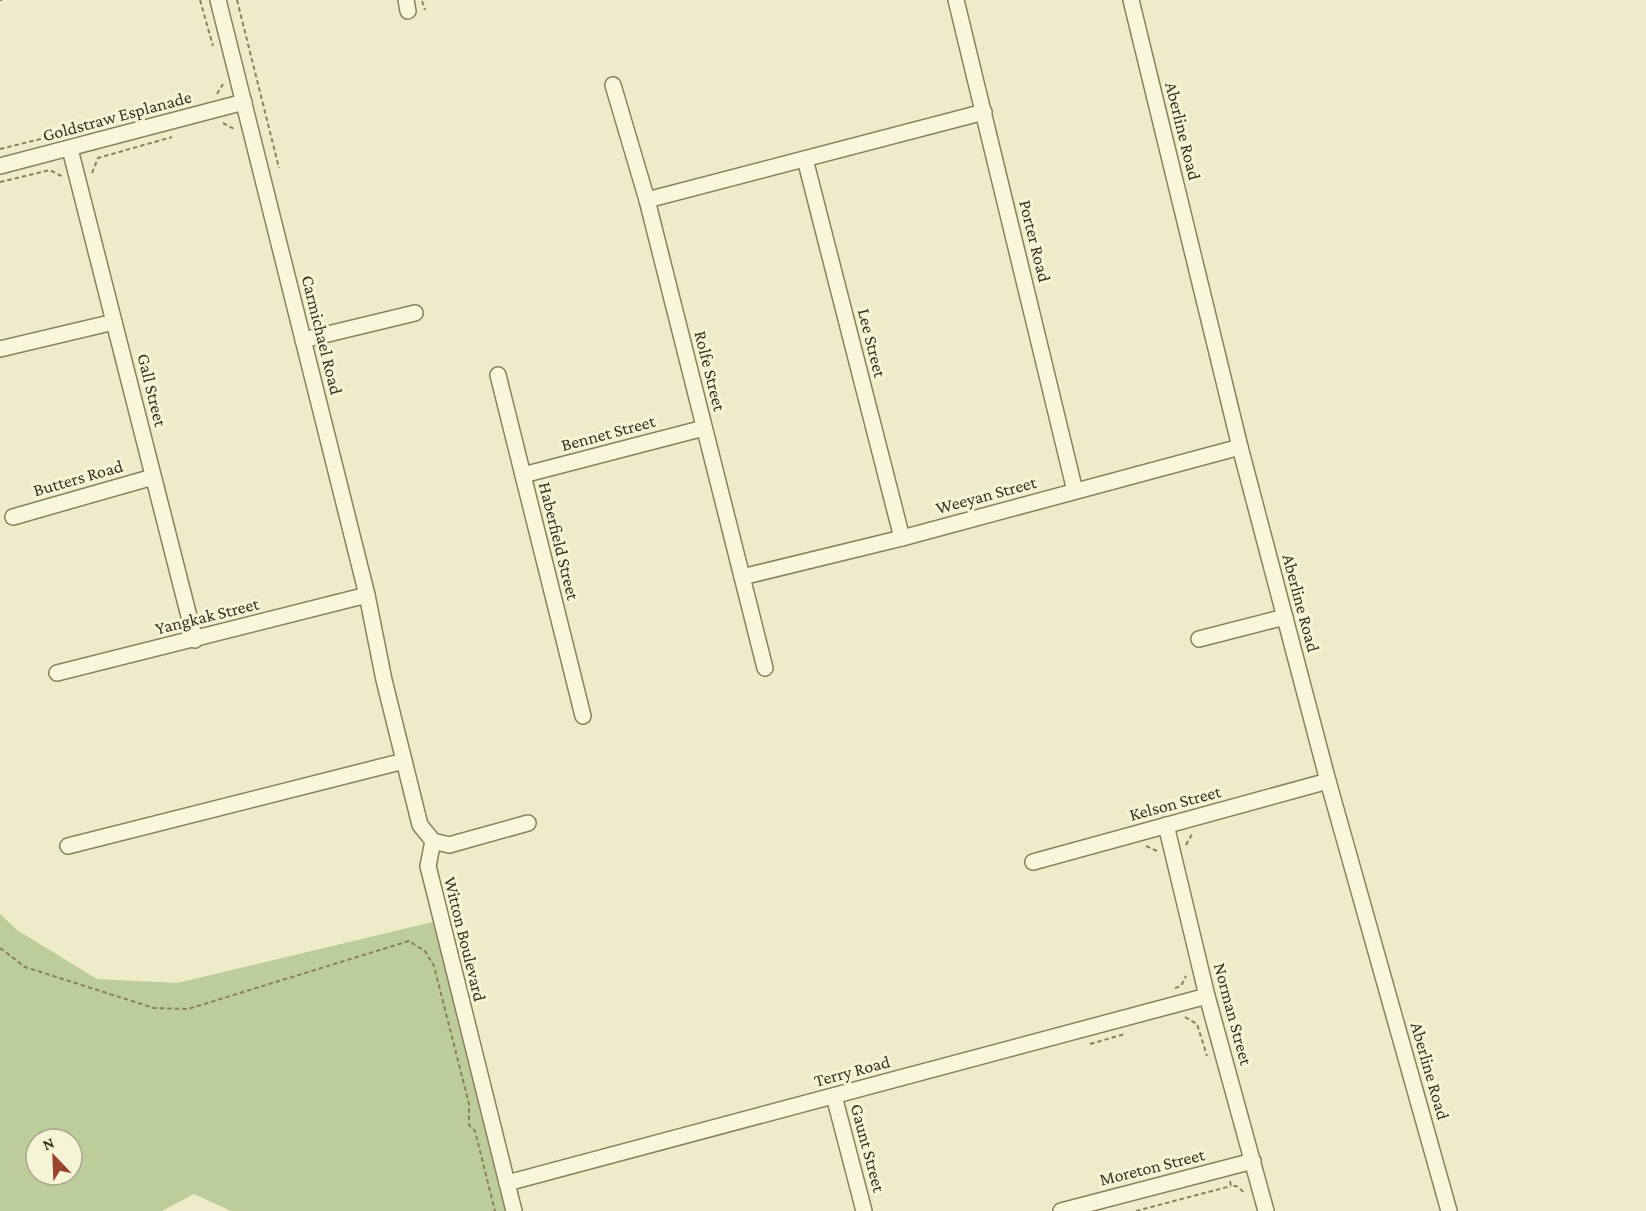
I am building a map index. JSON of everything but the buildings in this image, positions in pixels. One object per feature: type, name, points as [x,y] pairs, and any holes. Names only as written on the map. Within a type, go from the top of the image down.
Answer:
[{"type":"street","name":"Carmichael Road","points":[[218,0],[367,595],[384,680],[404,761]]},
{"type":"street","name":"Porter Road","points":[[956,0],[1075,491]]},
{"type":"street","name":"Aberline Road","points":[[1131,0],[1240,447],[1328,781],[1449,1211]]},
{"type":"street","name":"Rolfe Street","points":[[613,85],[648,200],[765,668]]},
{"type":"street","name":"Goldstraw Esplanade","points":[[0,166],[244,102]]},
{"type":"street","points":[[648,200],[984,112]]},
{"type":"street","name":"Gall Street","points":[[70,149],[195,640]]},
{"type":"street","name":"Lee Street","points":[[804,159],[902,537]]},
{"type":"street","points":[[303,340],[415,313]]},
{"type":"street","points":[[0,349],[114,322]]},
{"type":"street","name":"Haberfield Street","points":[[498,375],[582,716]]},
{"type":"street","name":"Bennet Street","points":[[523,475],[704,428]]},
{"type":"street","name":"Weeyan Street","points":[[742,577],[1240,447]]},
{"type":"street","name":"Butters Road","points":[[13,517],[153,477]]},
{"type":"street","name":"Yangkak Street","points":[[57,673],[367,595]]},
{"type":"street","points":[[1199,639],[1285,617]]},
{"type":"street","points":[[68,846],[404,761],[420,825],[433,841],[449,845],[528,823]]},
{"type":"street","name":"Kelson Street","points":[[1033,862],[1328,781]]},
{"type":"street","name":"Norman Street","points":[[1166,825],[1207,996],[1266,1211]]},
{"type":"street","name":"Witton Boulevard","points":[[433,841],[428,866],[514,1211]]},
{"type":"street","name":"Terry Road","points":[[507,1183],[1207,996]]},
{"type":"street","name":"Gaunt Street","points":[[834,1096],[864,1211]]},
{"type":"street","name":"Moreton Street","points":[[1061,1211],[1253,1161]]},
{"type":"path","points":[[200,0],[213,46]]},
{"type":"path","points":[[237,0],[279,168]]},
{"type":"path","points":[[422,0],[424,10]]},
{"type":"path","points":[[212,96],[217,94],[223,80]]},
{"type":"path","points":[[220,124],[224,123],[234,129],[237,139]]},
{"type":"path","points":[[0,149],[63,133]]},
{"type":"path","points":[[95,182],[92,171],[98,158],[175,136]]},
{"type":"path","points":[[0,182],[50,170],[63,177]]},
{"type":"path","points":[[1187,848],[1186,844],[1192,834]]},
{"type":"path","points":[[1136,849],[1147,846],[1159,852],[1160,856]]},
{"type":"path","points":[[0,948],[25,967],[154,1008],[188,1009],[409,941],[420,946],[435,966],[469,1104],[469,1125],[475,1131],[495,1211]]},
{"type":"path","points":[[1170,990],[1181,986],[1186,977],[1184,966]]},
{"type":"path","points":[[1176,1020],[1187,1017],[1197,1024],[1209,1061]]},
{"type":"path","points":[[1090,1044],[1133,1032]]},
{"type":"path","points":[[1226,1169],[1231,1186]]},
{"type":"path","points":[[1137,1211],[1231,1186],[1245,1192],[1247,1202]]},
{"type":"green space","points":[[0,914],[17,930],[97,979],[177,983],[441,920],[514,1211],[231,1211],[194,1194],[162,1211],[0,1211]]}]
